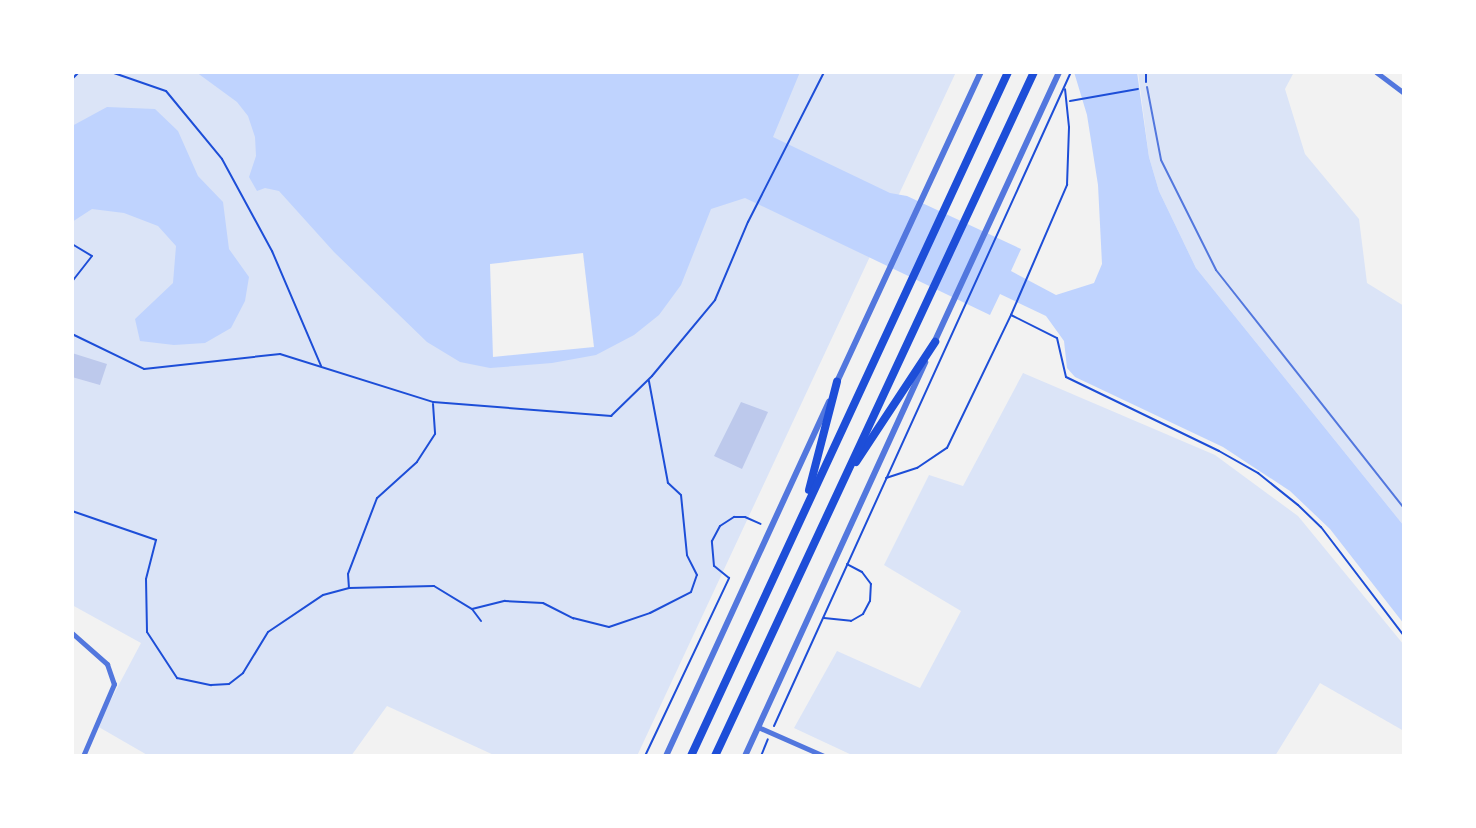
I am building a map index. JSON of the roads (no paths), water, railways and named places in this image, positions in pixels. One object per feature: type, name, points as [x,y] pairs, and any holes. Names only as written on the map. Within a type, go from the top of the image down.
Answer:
[{"type":"highway","points":[[691,756],[1008,72]]},
{"type":"highway","points":[[715,756],[1034,72]]},
{"type":"highway","points":[[840,486],[935,342]]},
{"type":"highway","points":[[803,511],[837,382]]},
{"type":"street","points":[[666,756],[981,72]]},
{"type":"street","points":[[745,756],[1060,72]]},
{"type":"street","points":[[1376,72],[1404,93]]},
{"type":"street","points":[[72,633],[107,664],[114,684],[83,756]]},
{"type":"street","points":[[758,727],[824,756]]},
{"type":"lane","points":[[1147,87],[1161,160],[1216,270],[1404,508]]},
{"type":"water","points":[[196,72],[800,72],[773,137],[890,193],[907,196],[1021,249],[1011,271],[1056,295],[1094,283],[1102,264],[1098,185],[1087,115],[1074,72],[1137,72],[1149,157],[1159,191],[1196,268],[1404,526],[1404,624],[1330,529],[1290,491],[1223,447],[1075,377],[1067,368],[1064,341],[1046,316],[1000,294],[990,315],[745,198],[711,209],[681,285],[659,315],[634,335],[596,355],[552,363],[490,368],[460,362],[427,342],[334,252],[279,191],[265,188],[257,191],[249,177],[256,156],[255,137],[248,116],[237,102]]},
{"type":"water","points":[[107,107],[155,109],[178,131],[198,176],[223,202],[229,249],[249,277],[245,301],[231,328],[205,343],[174,345],[140,341],[135,319],[173,283],[176,246],[158,226],[124,213],[92,209],[72,222],[72,126]]}]
